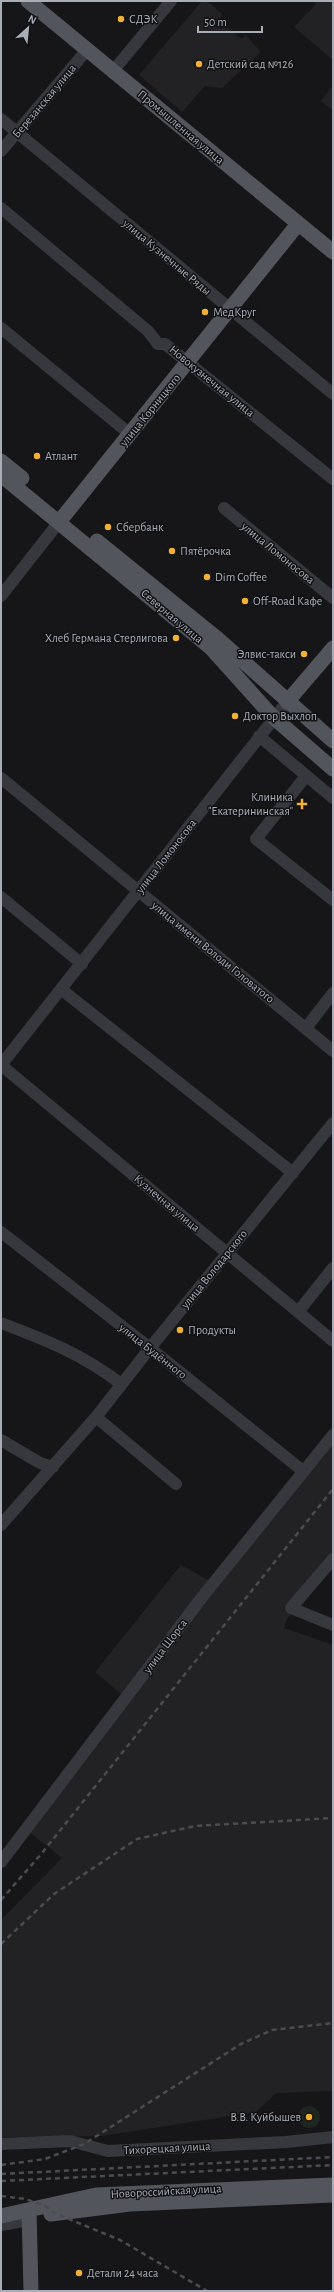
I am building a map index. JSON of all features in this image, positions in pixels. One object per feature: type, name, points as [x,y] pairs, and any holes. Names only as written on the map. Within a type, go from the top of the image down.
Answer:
[{"type":"main road","name":"Промышленная улица","points":[[28,1],[333,252]]},
{"type":"main road","name":"улица Корницкого","points":[[62,518],[298,224]]},
{"type":"main road","name":"Северная улица","points":[[1,461],[62,518],[211,648],[273,717],[294,737],[333,769]]},
{"type":"main road","name":"Северная улица","points":[[1,475],[62,518],[218,639],[287,702],[333,741]]},
{"type":"main road","name":"улица Ломоносова","points":[[287,702],[333,648]]},
{"type":"main road","name":"Новороссийская улица","points":[[29,2215],[96,2195],[333,2184]]},
{"type":"main road","name":"Новороссийская улица","points":[[1,2216],[54,2213],[107,2205],[333,2195]]},
{"type":"main road","points":[[29,2215],[31,2291]]},
{"type":"street","points":[[113,71],[171,1]]},
{"type":"street","name":"Березанская улица","points":[[1,152],[87,50]]},
{"type":"street","name":"улица Кузнечные Ряды","points":[[1,119],[333,394]]},
{"type":"street","name":"Новокузнечная улица","points":[[1,208],[148,331],[158,344],[165,344],[333,479]]},
{"type":"street","points":[[1,328],[130,434]]},
{"type":"street","name":"улица Ломоносова","points":[[224,508],[333,598]]},
{"type":"street","name":"улица Корницкого","points":[[1,596],[62,518]]},
{"type":"street","name":"улица Ломоносова","points":[[1,1065],[139,892],[273,717],[287,702]]},
{"type":"street","points":[[259,736],[333,798]]},
{"type":"street","points":[[306,776],[256,839],[333,900]]},
{"type":"street","name":"улица имени Володи Головатого","points":[[1,778],[333,1051]]},
{"type":"street","points":[[1,897],[82,964]]},
{"type":"street","points":[[62,990],[293,1173]]},
{"type":"street","points":[[306,1028],[333,993]]},
{"type":"street","name":"Кузнечная улица","points":[[1,1065],[333,1341]]},
{"type":"street","name":"улица Володарского","points":[[1,1525],[96,1417],[150,1348],[333,1123]]},
{"type":"street","name":"улица Будённого","points":[[1,1232],[150,1348],[303,1471]]},
{"type":"street","points":[[298,1312],[333,1268]]},
{"type":"street","points":[[1,1323],[54,1343],[80,1356],[121,1384]]},
{"type":"street","points":[[96,1417],[176,1484]]},
{"type":"street","name":"улица Щорса","points":[[1,1862],[203,1596],[333,1435]]},
{"type":"street","points":[[1,1440],[40,1463],[53,1467]]},
{"type":"street","points":[[333,1558],[291,1608],[333,1625]]},
{"type":"street","name":"Тихорецкая улица","points":[[1,2144],[70,2141],[108,2151],[286,2142],[333,2137]]},
{"type":"street","name":"Новороссийская улица","points":[[1,2225],[29,2215]]},
{"type":"shaded area","name":"Детский сад №126","points":[[202,1],[207,1],[222,14],[220,22],[242,39],[246,35],[261,52],[222,88],[205,86],[182,112],[139,75]]},
{"type":"shaded area","points":[[312,1],[333,1],[333,60],[294,27],[316,4]]},
{"type":"shaded area","points":[[333,85],[333,111],[321,101]]},
{"type":"shaded area","points":[[333,1425],[333,1564],[287,1619],[284,1628],[333,1645],[333,2091],[276,2093],[256,2112],[102,2136],[1,2137],[1,1920],[62,1858],[29,1832],[128,1700],[95,1672],[181,1565],[210,1581]]},
{"type":"shaded area","points":[[309,2106],[317,2109],[320,2117],[317,2125],[309,2128],[301,2125],[298,2117],[301,2109]]},
{"type":"railway","points":[[1,1900],[42,1853],[333,1489]]},
{"type":"railway","points":[[1,1944],[54,1894],[137,1839],[195,1826],[333,1818]]},
{"type":"railway","points":[[1,2165],[45,2159],[84,2144],[241,2044],[272,2030],[333,2023]]},
{"type":"railway","points":[[1,2174],[333,2157]]},
{"type":"railway","points":[[1,2181],[333,2165]]},
{"type":"railway","points":[[1,2196],[25,2199],[44,2205],[54,2213],[120,2240],[207,2291]]},
{"type":"place","name":"СДЭК","points":[[121,19]]},
{"type":"place","name":"Детский сад №126","points":[[199,64]]},
{"type":"place","name":"МедКруг","points":[[205,312]]},
{"type":"place","name":"Атлант","points":[[37,456]]},
{"type":"place","name":"Сбербанк","points":[[108,527]]},
{"type":"place","name":"Пятёрочка","points":[[172,551]]},
{"type":"place","name":"Dim Coffee","points":[[207,577]]},
{"type":"place","name":"Off-Road Кафе","points":[[245,601]]},
{"type":"place","name":"Хлеб Германа Стерлигова","points":[[176,638]]},
{"type":"place","name":"Элвис-такси","points":[[304,654]]},
{"type":"place","name":"Доктор Выхлоп","points":[[235,716]]},
{"type":"place","name":"Клиника \"Екатерининская\"","points":[[302,804]]},
{"type":"place","name":"Продукты","points":[[180,1330]]},
{"type":"place","name":"В.В. Куйбышев","points":[[309,2117]]},
{"type":"place","name":"Детали 24 часа","points":[[79,2273]]}]
